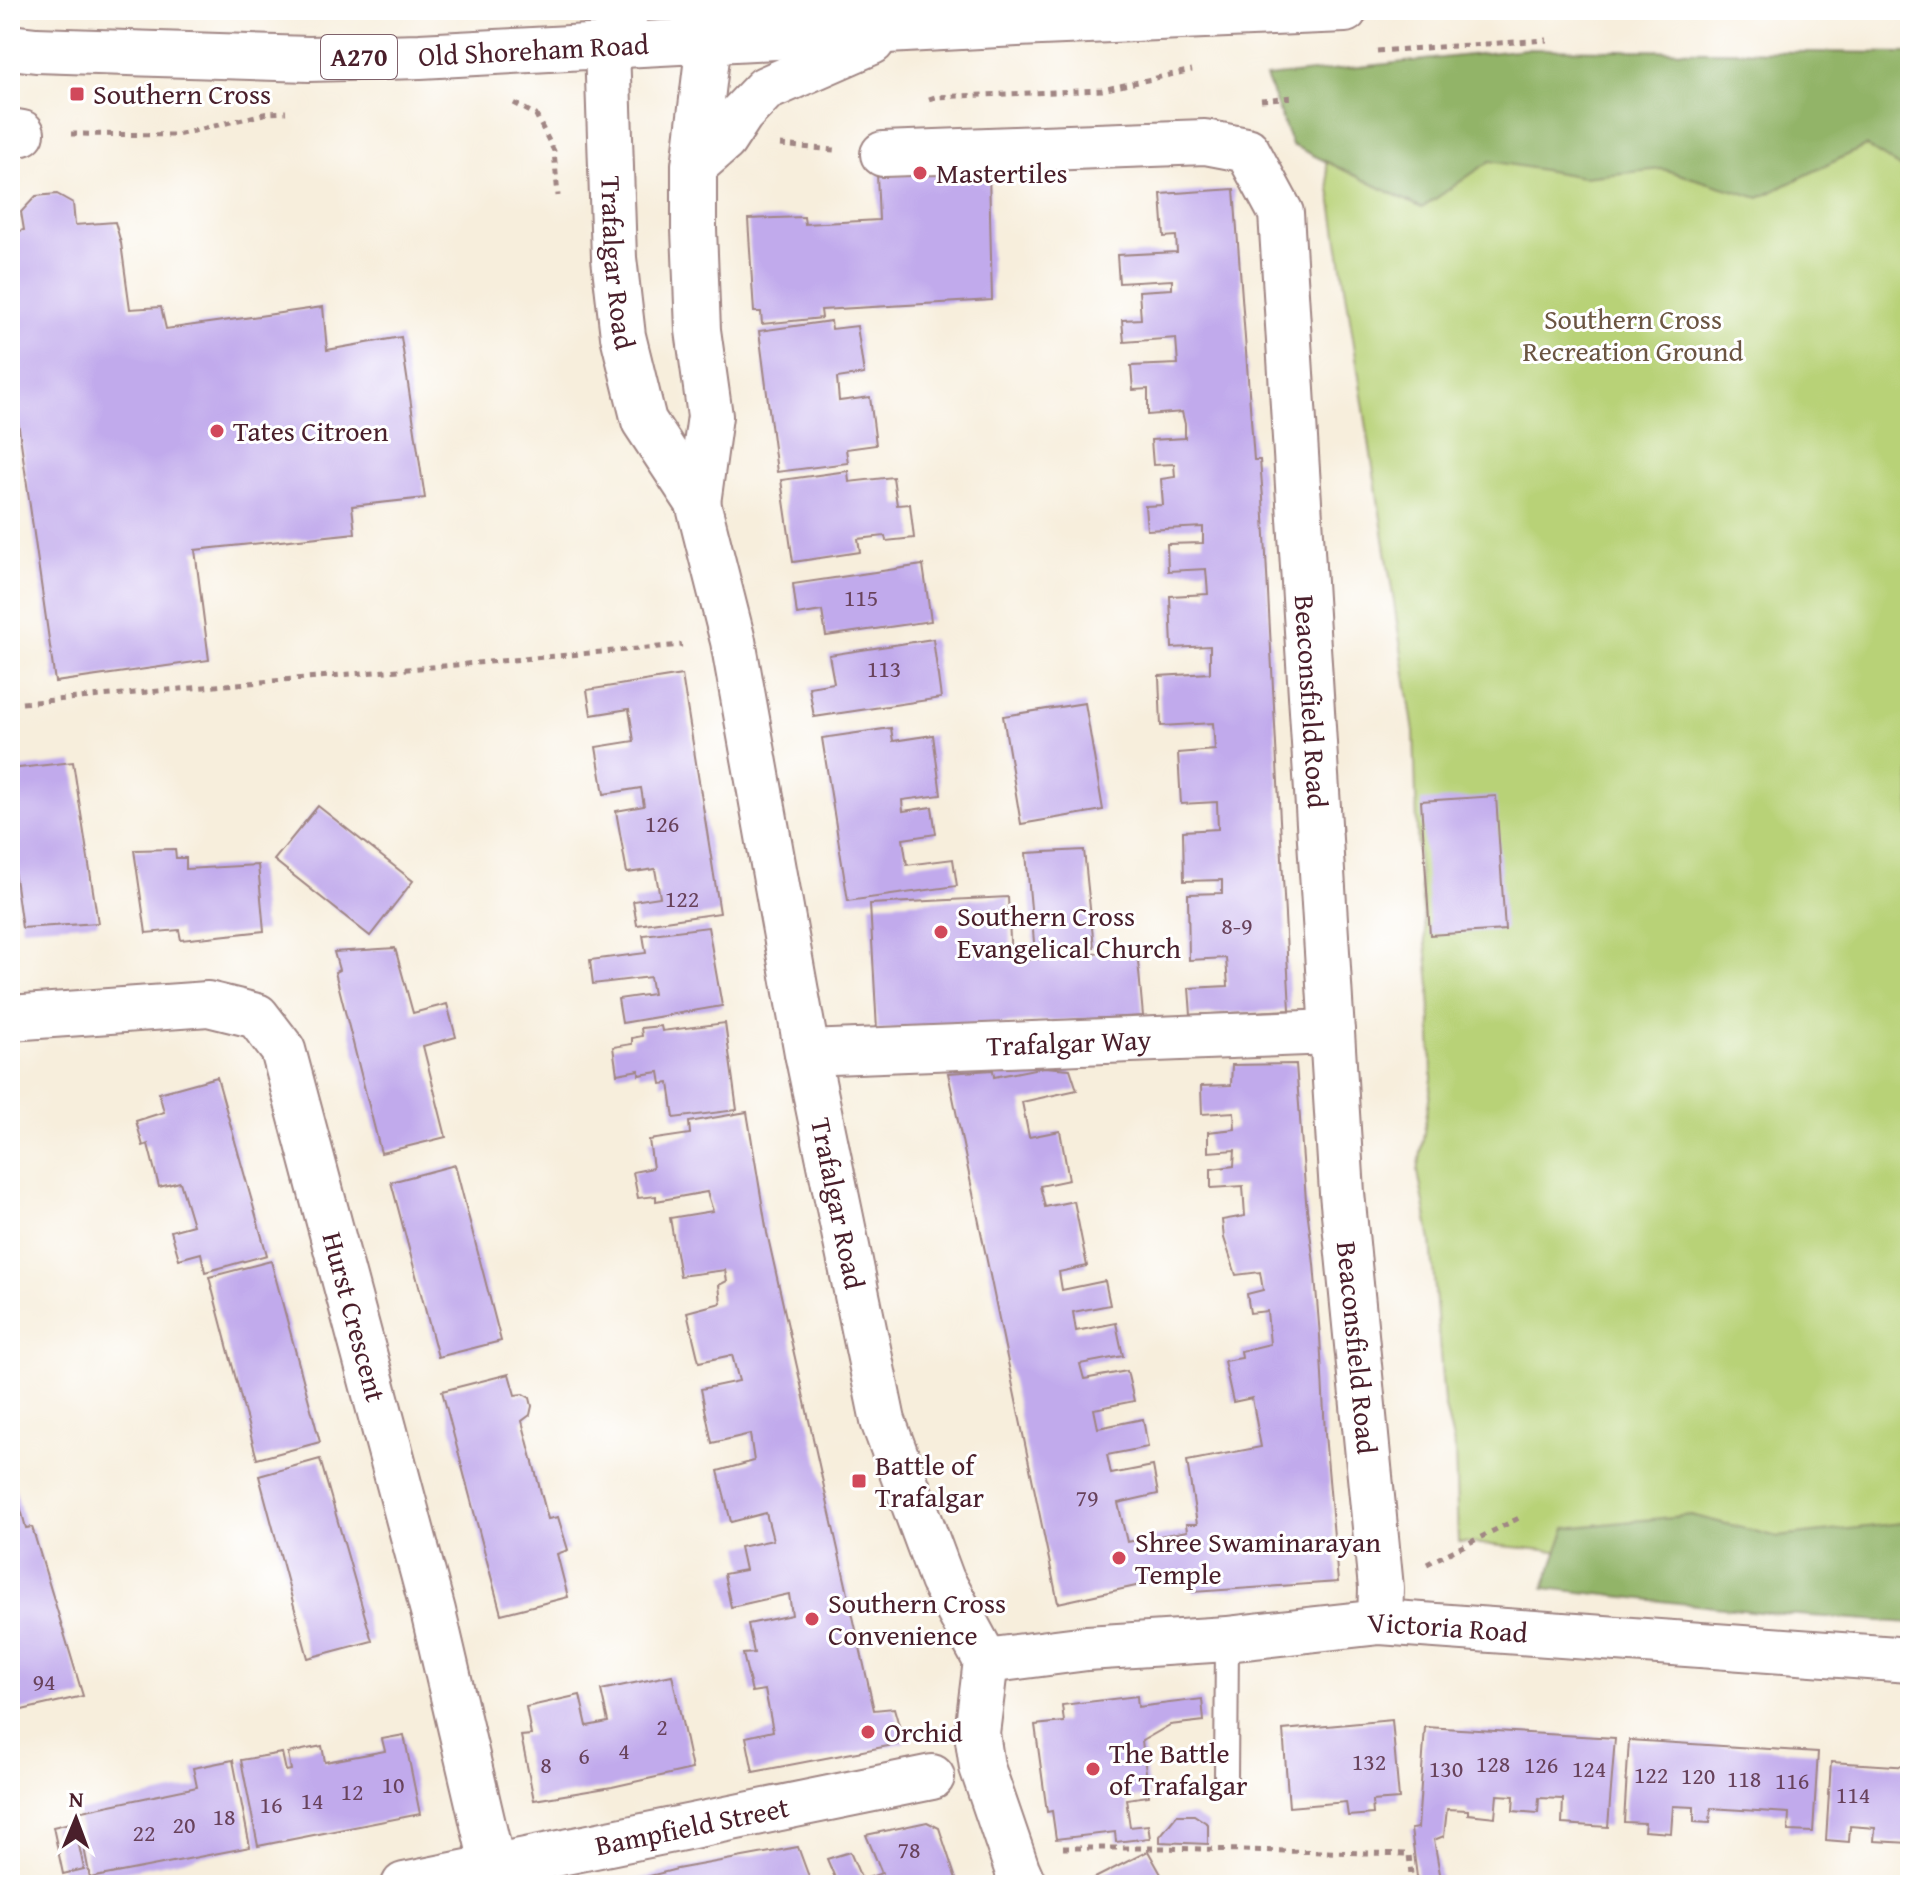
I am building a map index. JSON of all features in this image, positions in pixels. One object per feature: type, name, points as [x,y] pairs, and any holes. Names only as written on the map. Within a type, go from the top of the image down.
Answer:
[{"type":"main road","name":"Old Shoreham Road","points":[[10,47],[309,59],[468,54],[617,28],[700,26],[896,31],[1345,10]]},
{"type":"main road","name":"Trafalgar Road","points":[[698,503],[710,416],[698,330],[694,229],[700,26]]},
{"type":"main road","name":"Trafalgar Road","points":[[617,28],[614,258],[623,336],[644,421],[698,503],[733,641],[807,1053],[883,1421],[942,1580],[986,1661]]},
{"type":"main road","points":[[694,166],[724,140],[741,114],[765,89],[896,31]]},
{"type":"main road","name":"Beaconsfield Road","points":[[883,154],[1205,142],[1247,150],[1281,213],[1342,1193],[1380,1605]]},
{"type":"main road","name":"Hurst Crescent","points":[[10,1018],[208,1004],[257,1016],[283,1050],[433,1611],[497,1876]]},
{"type":"main road","name":"Trafalgar Way","points":[[807,1053],[1332,1032]]},
{"type":"main road","name":"Victoria Road","points":[[986,1661],[1087,1648],[1227,1639],[1380,1605],[1910,1660]]},
{"type":"main road","points":[[986,1661],[977,1733],[982,1767],[1017,1866]]},
{"type":"main road","name":"Bampfield Street","points":[[404,1885],[497,1876],[932,1777]]},
{"type":"lane","points":[[1226,1780],[1227,1639]]},
{"type":"path","points":[[510,101],[536,115],[554,151],[559,206]]},
{"type":"path","points":[[16,132],[177,135],[268,113],[299,110]]},
{"type":"path","points":[[772,144],[883,154]]},
{"type":"path","points":[[10,704],[733,641]]},
{"type":"path","points":[[1380,1605],[1519,1518]]},
{"type":"path","points":[[1017,1866],[1160,1848],[1409,1854],[1412,1885]]},
{"type":"green space","points":[[1525,49],[1910,53],[1910,173],[1866,146],[1759,198],[1662,169],[1583,177],[1490,161],[1422,208],[1292,145],[1266,77]]},
{"type":"green space","name":"Southern Cross Recreation Ground","points":[[1910,55],[1910,1584],[1458,1542],[1455,1450],[1444,1403],[1431,1241],[1418,1172],[1432,1079],[1430,986],[1418,859],[1414,732],[1312,73]]},
{"type":"green space","points":[[1691,1515],[1778,1537],[1910,1522],[1910,1623],[1768,1613],[1544,1588],[1566,1528]]},
{"type":"building","points":[[989,171],[992,300],[821,310],[822,318],[762,324],[761,312],[754,312],[748,219],[804,217],[805,224],[879,220],[877,174]]},
{"type":"building","points":[[1234,189],[1254,460],[1260,460],[1263,498],[1290,1010],[1191,1015],[1189,988],[1228,986],[1226,958],[1189,960],[1188,894],[1222,893],[1222,880],[1184,881],[1183,831],[1218,829],[1217,802],[1181,804],[1178,753],[1215,750],[1213,723],[1161,726],[1159,676],[1210,673],[1210,646],[1172,648],[1170,596],[1208,594],[1206,569],[1168,571],[1167,544],[1203,543],[1203,527],[1147,530],[1145,506],[1163,505],[1161,479],[1175,477],[1174,464],[1153,465],[1151,440],[1185,438],[1185,424],[1182,412],[1148,415],[1148,389],[1133,390],[1131,366],[1178,364],[1176,338],[1124,342],[1122,320],[1141,319],[1139,291],[1172,289],[1172,280],[1119,283],[1117,255],[1177,252],[1176,236],[1164,237],[1161,194]]},
{"type":"building","name":"Tates Citroen","points":[[57,194],[73,203],[75,225],[115,222],[130,309],[161,307],[166,329],[323,307],[327,350],[401,337],[425,498],[352,506],[355,533],[195,550],[209,660],[55,682],[10,365],[10,233],[24,230],[21,212],[36,196]]},
{"type":"building","points":[[831,321],[832,329],[857,326],[864,374],[837,378],[839,401],[870,397],[876,445],[846,449],[848,463],[777,472],[759,331]]},
{"type":"building","points":[[848,471],[849,482],[893,477],[897,505],[910,504],[914,538],[886,541],[885,536],[858,539],[860,552],[793,562],[781,480]]},
{"type":"building","points":[[923,565],[931,621],[826,636],[822,611],[797,615],[793,584]]},
{"type":"building","points":[[933,639],[941,698],[814,717],[809,687],[834,683],[829,655]]},
{"type":"building","points":[[682,675],[720,913],[637,925],[633,901],[660,897],[655,869],[627,873],[616,811],[644,806],[641,788],[604,794],[596,747],[634,741],[629,709],[591,715],[587,690]]},
{"type":"building","points":[[1085,703],[1103,810],[1021,824],[1003,716]]},
{"type":"building","points":[[891,728],[893,741],[933,735],[941,795],[902,800],[903,811],[932,807],[936,834],[903,839],[907,865],[953,859],[957,886],[848,901],[822,738]]},
{"type":"building","points":[[73,762],[98,923],[22,928],[10,842],[10,769]]},
{"type":"building","points":[[1496,796],[1505,930],[1430,935],[1421,801]]},
{"type":"building","points":[[318,806],[413,881],[370,936],[274,860]]},
{"type":"building","points":[[175,849],[176,858],[186,858],[186,869],[258,865],[264,931],[181,940],[179,930],[146,933],[134,850]]},
{"type":"building","points":[[1084,850],[1094,947],[1035,953],[1026,853]]},
{"type":"building","points":[[1008,897],[1011,961],[1137,950],[1143,1016],[877,1030],[870,904]]},
{"type":"building","points":[[708,927],[722,1006],[622,1023],[618,999],[653,994],[650,977],[593,984],[590,960],[646,953],[643,935]]},
{"type":"building","points":[[395,948],[413,1013],[447,1004],[456,1037],[423,1046],[446,1137],[381,1153],[335,972],[339,970],[334,952]]},
{"type":"building","points":[[725,1023],[737,1110],[674,1118],[669,1083],[661,1084],[659,1072],[639,1075],[639,1070],[617,1074],[613,1047],[632,1044],[632,1038],[642,1036],[641,1028],[661,1026],[662,1031]]},
{"type":"building","points":[[1296,1064],[1338,1582],[1193,1592],[1191,1574],[1058,1603],[948,1073],[993,1070],[994,1077],[1044,1067],[1070,1069],[1077,1090],[1022,1102],[1029,1137],[1060,1131],[1069,1180],[1040,1186],[1045,1207],[1074,1201],[1087,1266],[1059,1272],[1062,1290],[1105,1281],[1110,1305],[1073,1312],[1076,1331],[1116,1323],[1123,1356],[1080,1364],[1084,1379],[1127,1371],[1134,1401],[1094,1409],[1098,1428],[1143,1419],[1148,1447],[1107,1455],[1111,1474],[1153,1466],[1158,1494],[1118,1503],[1127,1542],[1187,1531],[1186,1524],[1197,1524],[1187,1461],[1261,1447],[1252,1398],[1233,1402],[1224,1361],[1242,1358],[1241,1351],[1270,1344],[1267,1311],[1250,1313],[1247,1294],[1263,1290],[1260,1272],[1236,1275],[1224,1238],[1222,1220],[1245,1216],[1243,1186],[1211,1188],[1211,1169],[1234,1166],[1235,1150],[1208,1152],[1208,1132],[1235,1129],[1234,1112],[1202,1114],[1201,1086],[1231,1085],[1232,1065]]},
{"type":"building","points":[[217,1077],[267,1255],[205,1272],[201,1253],[179,1259],[171,1231],[193,1225],[180,1182],[159,1187],[148,1144],[143,1146],[136,1121],[164,1112],[159,1093]]},
{"type":"building","points":[[747,1112],[767,1233],[874,1710],[894,1708],[904,1743],[753,1772],[746,1737],[773,1731],[765,1690],[752,1692],[743,1654],[754,1653],[748,1624],[792,1615],[789,1594],[731,1607],[724,1574],[745,1570],[740,1547],[773,1540],[766,1513],[731,1522],[718,1471],[754,1461],[750,1434],[712,1443],[701,1389],[739,1381],[732,1355],[699,1362],[687,1312],[721,1303],[719,1285],[727,1281],[725,1270],[680,1276],[670,1218],[713,1211],[707,1192],[656,1201],[656,1196],[638,1198],[633,1172],[653,1168],[649,1140],[690,1134],[689,1122]]},
{"type":"building","points":[[455,1165],[501,1341],[438,1357],[391,1182]]},
{"type":"building","points":[[271,1261],[320,1442],[257,1459],[209,1277]]},
{"type":"building","points":[[509,1374],[515,1395],[523,1394],[530,1398],[530,1415],[522,1421],[548,1519],[558,1517],[568,1550],[557,1554],[568,1597],[501,1614],[442,1391]]},
{"type":"building","points":[[320,1459],[372,1641],[308,1658],[259,1476]]},
{"type":"building","points":[[11,1473],[26,1528],[32,1527],[83,1696],[13,1712],[10,1704]]},
{"type":"building","points":[[672,1675],[692,1769],[534,1800],[521,1736],[531,1735],[526,1707],[580,1695],[587,1726],[608,1722],[601,1690]]},
{"type":"building","name":"The Battle of Trafalgar","points":[[1137,1696],[1138,1707],[1202,1699],[1204,1721],[1170,1725],[1142,1741],[1149,1796],[1126,1799],[1130,1827],[1148,1825],[1150,1838],[1116,1842],[1115,1832],[1056,1839],[1052,1811],[1047,1812],[1035,1725],[1064,1722],[1062,1705]]},
{"type":"building","points":[[1392,1720],[1399,1799],[1372,1801],[1373,1814],[1348,1816],[1346,1802],[1289,1807],[1283,1730]]},
{"type":"building","points":[[1425,1727],[1615,1738],[1608,1827],[1562,1824],[1563,1799],[1539,1798],[1538,1813],[1513,1811],[1514,1796],[1497,1795],[1495,1817],[1468,1814],[1468,1810],[1447,1809],[1444,1836],[1434,1840],[1442,1885],[1418,1885],[1411,1829],[1418,1828]]},
{"type":"building","points":[[404,1735],[420,1814],[258,1846],[241,1760],[282,1753],[286,1771],[291,1770],[288,1753],[322,1746],[325,1762],[385,1751],[382,1739]]},
{"type":"building","points":[[1629,1740],[1818,1752],[1813,1832],[1788,1831],[1789,1813],[1711,1808],[1710,1823],[1694,1822],[1694,1807],[1673,1806],[1671,1833],[1644,1831],[1645,1823],[1624,1822]]},
{"type":"building","points":[[233,1760],[250,1847],[90,1878],[77,1812],[197,1787],[193,1768]]},
{"type":"building","points":[[1831,1762],[1910,1767],[1910,1843],[1874,1841],[1875,1828],[1850,1826],[1849,1842],[1826,1840]]},
{"type":"building","points":[[1177,1815],[1194,1815],[1208,1824],[1208,1844],[1160,1842],[1160,1836]]},
{"type":"building","points":[[74,1822],[84,1869],[63,1874],[53,1827]]},
{"type":"building","points":[[927,1822],[939,1828],[958,1885],[838,1885],[827,1859],[850,1852],[862,1880],[882,1873],[866,1835]]},
{"type":"building","points":[[798,1847],[812,1885],[615,1885],[677,1869]]},
{"type":"building","points":[[1148,1851],[1167,1885],[1094,1885],[1091,1880]]},
{"type":"place","name":"Southern Cross","points":[[77,94]]},
{"type":"place","name":"Mastertiles","points":[[920,173]]},
{"type":"place","name":"Tates Citroen","points":[[217,431]]},
{"type":"place","name":"Southern Cross Evangelical Church","points":[[941,932]]},
{"type":"place","name":"Battle of Trafalgar","points":[[859,1481]]},
{"type":"place","name":"Shree Swaminarayan Temple","points":[[1119,1558]]},
{"type":"place","name":"Southern Cross Convenience","points":[[812,1619]]},
{"type":"place","name":"Orchid","points":[[868,1732]]},
{"type":"place","name":"The Battle of Trafalgar","points":[[1093,1769]]}]
